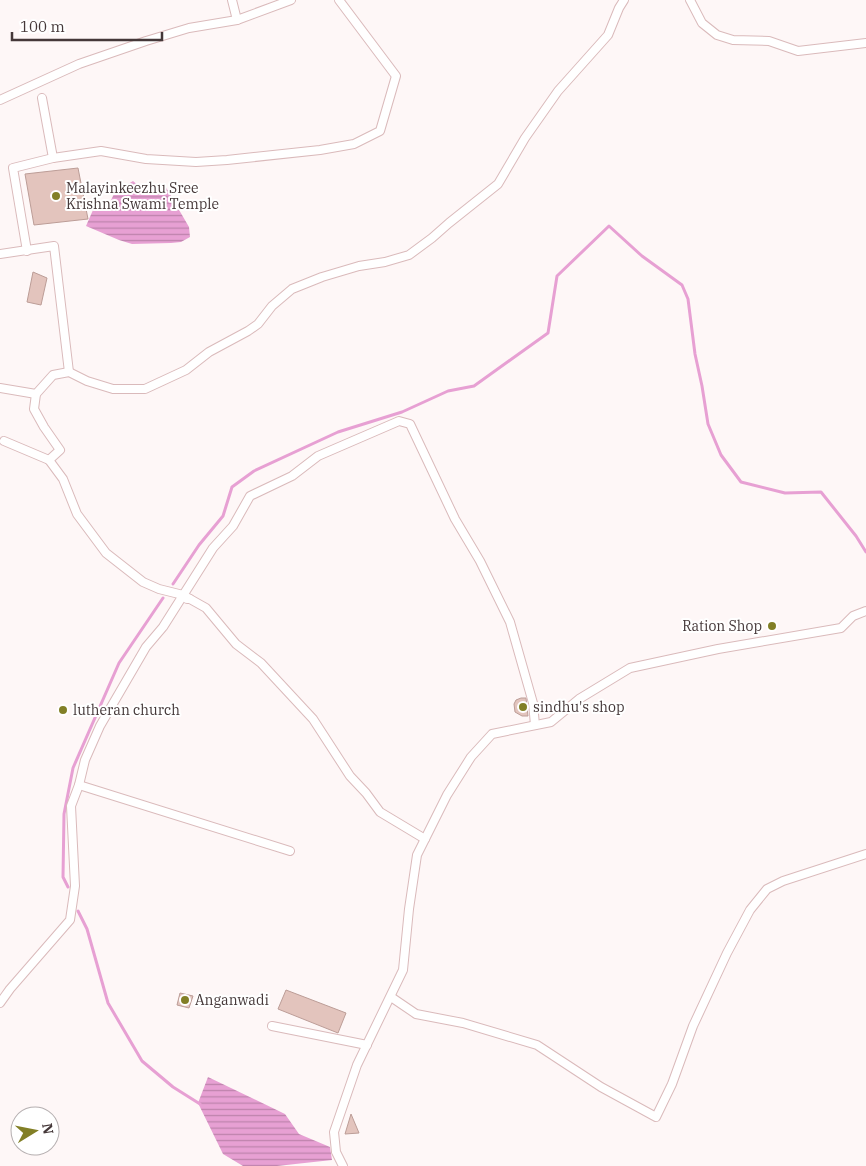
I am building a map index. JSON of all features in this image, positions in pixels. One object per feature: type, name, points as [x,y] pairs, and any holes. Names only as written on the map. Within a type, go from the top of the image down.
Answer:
[{"type":"street","points":[[232,0],[237,20]]},
{"type":"street","points":[[0,100],[79,64],[189,28],[237,20],[291,0]]},
{"type":"street","points":[[27,250],[13,168],[53,158],[101,151],[146,159],[196,162],[227,160],[320,150],[354,144],[380,131],[396,76],[339,0]]},
{"type":"street","points":[[49,460],[60,450],[34,409],[36,394],[53,375],[69,372],[87,381],[113,389],[145,389],[186,370],[209,352],[248,331],[258,324],[272,306],[292,289],[322,277],[359,266],[386,262],[409,255],[498,184],[558,91],[608,35],[624,0]]},
{"type":"street","points":[[690,0],[702,23],[718,35],[732,40],[769,41],[798,51],[866,43]]},
{"type":"street","points":[[42,98],[53,158]]},
{"type":"street","points":[[0,254],[54,246],[69,372]]},
{"type":"street","points":[[0,388],[36,394]]},
{"type":"street","points":[[0,1003],[70,920],[75,886],[71,806],[79,785],[85,760],[100,726],[146,647],[184,598],[213,548],[233,526],[250,496],[292,476],[318,456],[399,421],[410,424],[455,519],[480,560],[510,622],[532,703],[535,725]]},
{"type":"street","points":[[4,441],[49,460],[63,479],[77,514],[106,553],[143,582],[206,608],[236,644],[261,663],[313,719],[350,776],[380,812],[426,839]]},
{"type":"street","points":[[343,1166],[336,1152],[334,1132],[358,1064],[403,970],[409,908],[418,855],[447,795],[471,757],[492,734],[551,722],[579,699],[630,668],[718,649],[841,628],[853,616],[866,611]]},
{"type":"street","points":[[79,785],[290,850]]},
{"type":"street","points":[[390,997],[416,1014],[463,1023],[537,1045],[601,1087],[656,1117],[672,1084],[693,1026],[727,953],[750,910],[767,889],[783,880],[866,854]]},
{"type":"street","points":[[272,1026],[367,1045]]},
{"type":"shaded area","points":[[133,181],[145,191],[164,184],[189,227],[190,237],[181,242],[132,244],[86,226],[93,210],[110,202],[115,192]]},
{"type":"shaded area","points":[[208,1077],[285,1114],[299,1134],[330,1147],[332,1160],[277,1166],[243,1166],[223,1154],[198,1103]]},
{"type":"building","name":"Malayinkeezhu Sree Krishna Swami Temple","points":[[78,168],[88,219],[34,225],[25,174]]},
{"type":"building","points":[[33,272],[47,278],[41,305],[27,302]]},
{"type":"building","name":"sindhu's shop","points":[[526,698],[528,716],[522,716],[515,712],[514,704],[516,700]]},
{"type":"building","points":[[286,990],[346,1013],[338,1033],[278,1009]]},
{"type":"building","name":"Anganwadi","points":[[180,993],[193,996],[189,1008],[177,1005]]},
{"type":"building","points":[[351,1114],[359,1133],[345,1134]]},
{"type":"waterway","points":[[173,584],[199,545],[223,516],[232,487],[254,471],[338,432],[402,412],[448,391],[474,386],[548,333],[557,276],[609,226],[642,256],[682,285],[688,299],[695,354],[708,424],[721,455],[741,482],[785,493],[821,492],[856,536],[866,552]]},
{"type":"waterway","points":[[68,887],[63,877],[64,814],[73,768],[119,663],[163,598]]},
{"type":"waterway","points":[[78,911],[87,929],[108,1003],[142,1061],[173,1087],[200,1104]]},
{"type":"place","name":"Malayinkeezhu Sree Krishna Swami Temple","points":[[56,196]]},
{"type":"place","name":"Ration Shop","points":[[772,626]]},
{"type":"place","name":"sindhu's shop","points":[[523,707]]},
{"type":"place","name":"lutheran church","points":[[63,710]]},
{"type":"place","name":"Anganwadi","points":[[185,1000]]}]
